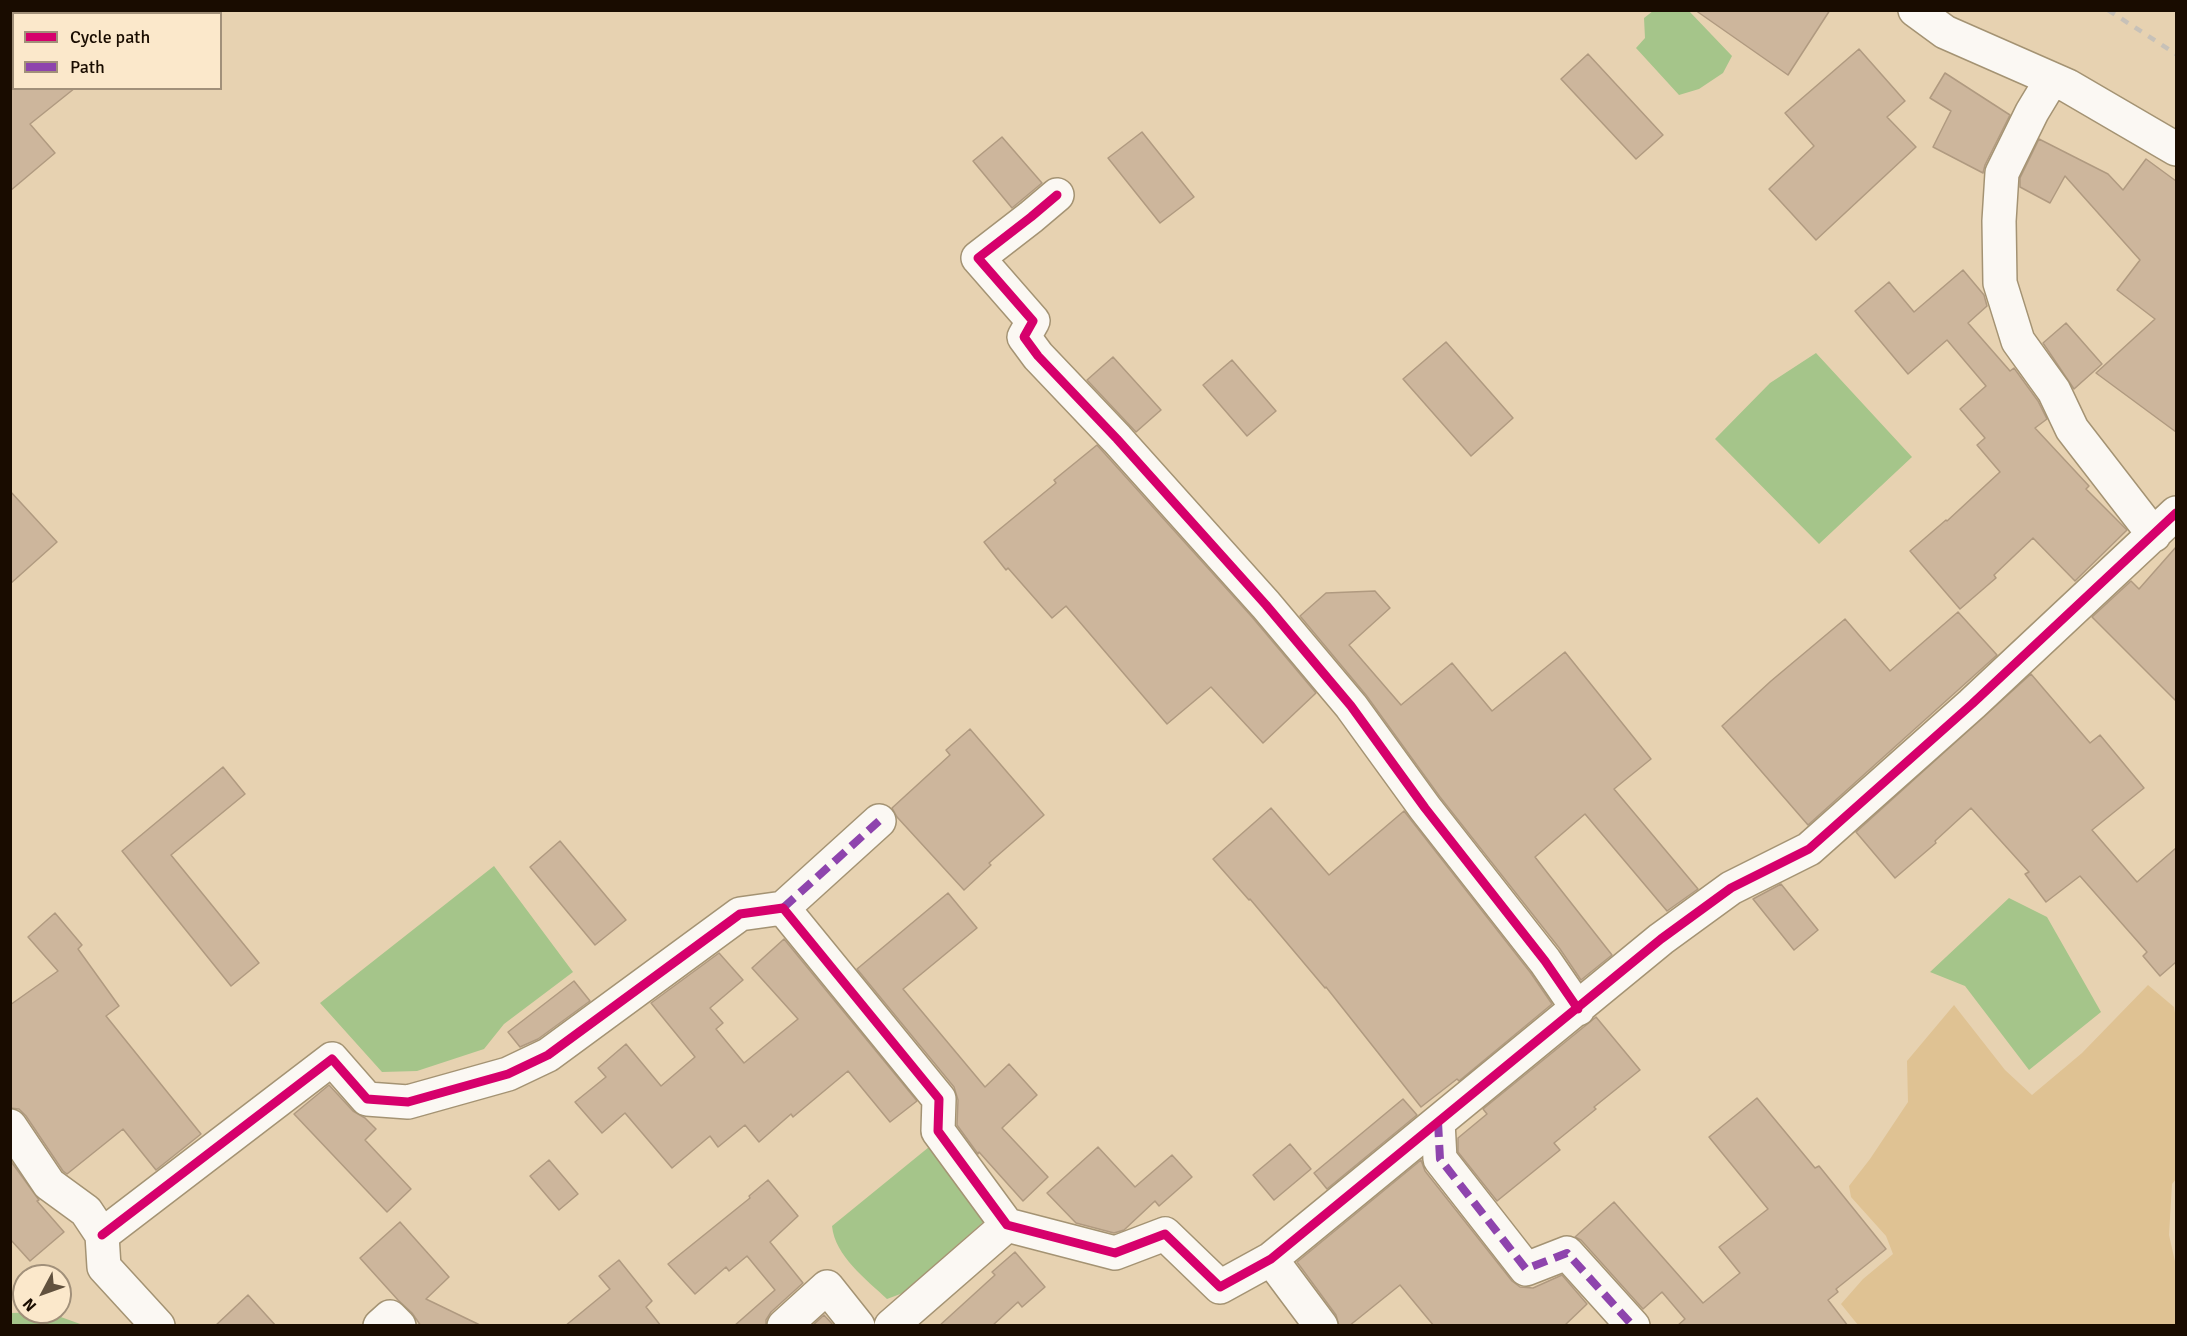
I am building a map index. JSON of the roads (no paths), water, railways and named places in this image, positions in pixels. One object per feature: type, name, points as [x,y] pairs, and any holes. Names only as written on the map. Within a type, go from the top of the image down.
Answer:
[{"type":"street","points":[[1915,10],[1945,32],[2052,79],[2176,149]]},
{"type":"street","points":[[783,908],[939,1099],[938,1131],[1007,1225],[1115,1253],[1165,1234],[1220,1287],[1271,1259],[1661,939],[1731,888],[1809,849],[1972,704],[2165,524],[2072,429],[2054,391],[2018,341],[2000,283],[1999,221],[2002,173],[2032,112],[2052,79]]},
{"type":"street","points":[[1056,195],[1031,218],[978,258],[1033,321],[1024,337],[1038,356],[1118,439],[1266,605],[1351,706],[1425,808],[1545,961],[1578,1009]]},
{"type":"street","points":[[102,1235],[332,1059],[367,1099],[408,1102],[508,1074],[548,1055],[740,914],[783,908],[879,821]]},
{"type":"street","points":[[1438,1122],[1440,1159],[1527,1269],[1567,1253],[1633,1326]]},
{"type":"street","points":[[10,1126],[49,1184],[86,1211],[102,1235],[104,1268],[158,1326]]},
{"type":"street","points":[[891,1326],[1007,1225]]},
{"type":"street","points":[[1271,1259],[1322,1326]]},
{"type":"street","points":[[784,1326],[827,1287],[858,1326]]},
{"type":"street","points":[[380,1326],[390,1317],[399,1326]]},
{"type":"railway","points":[[2108,10],[2176,54]]}]
